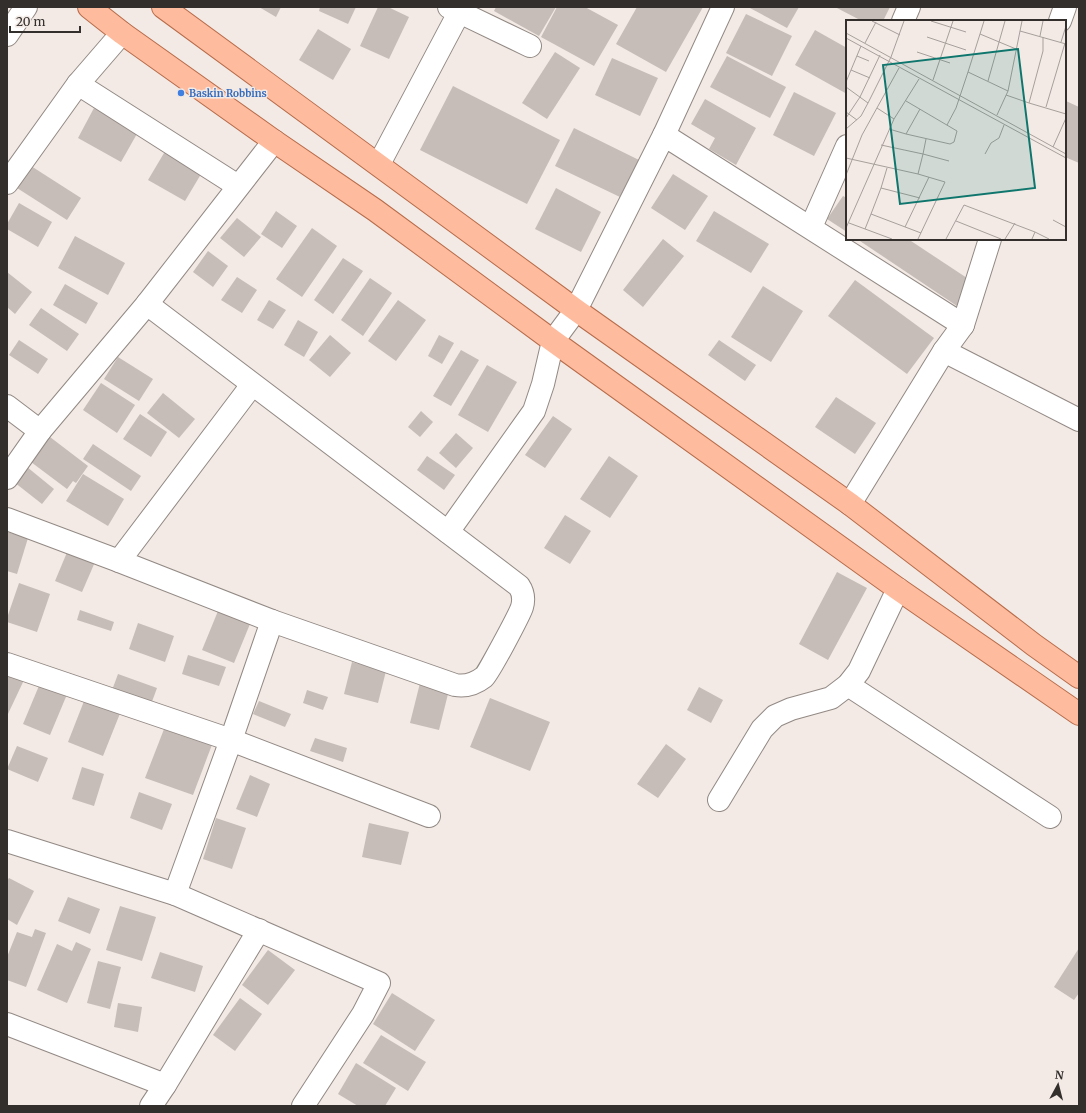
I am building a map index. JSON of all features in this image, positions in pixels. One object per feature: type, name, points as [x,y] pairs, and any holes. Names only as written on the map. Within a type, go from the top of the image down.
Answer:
[{"type":"main road","points":[[89,7],[122,33],[274,141],[376,210],[552,341],[898,589],[1079,714]]},
{"type":"main road","points":[[163,7],[576,310],[850,504],[1079,678]]},
{"type":"street","points":[[7,35],[26,7]]},
{"type":"street","points":[[448,532],[534,411],[543,384],[552,341],[576,310],[664,134],[723,7]]},
{"type":"street","points":[[903,20],[909,7]]},
{"type":"street","points":[[1060,20],[1065,7]]},
{"type":"street","points":[[378,164],[457,9],[530,46]]},
{"type":"street","points":[[7,182],[78,84],[122,33]]},
{"type":"street","points":[[78,84],[238,186]]},
{"type":"street","points":[[664,134],[963,325]]},
{"type":"street","points":[[7,478],[40,431],[147,304],[274,141]]},
{"type":"street","points":[[811,227],[846,148]]},
{"type":"street","points":[[850,504],[944,351],[963,325],[990,240]]},
{"type":"street","points":[[7,519],[272,621],[455,685],[462,686],[474,684],[485,676],[522,607],[522,591],[519,586],[147,304]]},
{"type":"street","points":[[944,351],[1079,420]]},
{"type":"street","points":[[119,561],[252,385]]},
{"type":"street","points":[[7,406],[40,431]]},
{"type":"street","points":[[719,800],[762,729],[775,716],[831,698],[848,685],[859,671],[898,589]]},
{"type":"street","points":[[175,894],[231,740],[272,621]]},
{"type":"street","points":[[7,664],[231,740],[429,816]]},
{"type":"street","points":[[848,685],[1050,817]]},
{"type":"street","points":[[7,842],[175,894],[379,983],[363,1014],[303,1106]]},
{"type":"street","points":[[151,1106],[166,1084],[259,930]]},
{"type":"street","points":[[7,1024],[166,1084]]},
{"type":"building","points":[[259,7],[281,7],[276,17]]},
{"type":"building","points":[[320,7],[356,7],[348,24],[319,11]]},
{"type":"building","points":[[378,7],[388,7],[409,17],[389,59],[360,46]]},
{"type":"building","points":[[496,7],[556,7],[539,36],[494,11]]},
{"type":"building","points":[[557,7],[585,7],[618,25],[594,66],[541,37]]},
{"type":"building","points":[[637,7],[703,7],[666,72],[616,44]]},
{"type":"building","points":[[748,7],[799,7],[787,28]]},
{"type":"building","points":[[835,7],[890,7],[884,20],[860,20]]},
{"type":"building","points":[[746,14],[792,36],[772,76],[726,53]]},
{"type":"building","points":[[318,29],[351,49],[333,80],[299,60]]},
{"type":"building","points":[[815,30],[846,47],[846,93],[795,65]]},
{"type":"building","points":[[555,52],[580,68],[547,119],[522,103]]},
{"type":"building","points":[[727,56],[786,87],[770,118],[710,87]]},
{"type":"building","points":[[612,58],[658,78],[640,116],[595,95]]},
{"type":"building","points":[[453,86],[560,140],[527,204],[420,150]]},
{"type":"building","points":[[794,92],[836,113],[814,156],[773,135]]},
{"type":"building","points":[[705,99],[756,128],[736,165],[709,149],[715,138],[691,124]]},
{"type":"building","points":[[1066,101],[1079,107],[1079,163],[1066,157]]},
{"type":"building","points":[[94,108],[138,132],[121,162],[78,138]]},
{"type":"building","points":[[574,128],[639,160],[620,197],[555,166]]},
{"type":"building","points":[[167,148],[204,169],[185,201],[148,180]]},
{"type":"building","points":[[31,166],[81,198],[67,220],[17,188]]},
{"type":"building","points":[[673,174],[708,196],[685,230],[651,208]]},
{"type":"building","points":[[556,188],[601,212],[581,252],[535,229]]},
{"type":"building","points":[[843,196],[846,198],[846,231],[827,219]]},
{"type":"building","points":[[19,203],[52,222],[38,247],[7,229],[7,224]]},
{"type":"building","points":[[276,211],[297,226],[282,248],[261,234]]},
{"type":"building","points":[[714,211],[769,244],[751,273],[696,241]]},
{"type":"building","points":[[237,218],[261,237],[244,257],[220,238]]},
{"type":"building","points":[[312,228],[337,246],[302,297],[276,279]]},
{"type":"building","points":[[75,236],[125,263],[108,295],[58,268]]},
{"type":"building","points":[[663,239],[684,256],[643,307],[623,290]]},
{"type":"building","points":[[858,240],[910,240],[973,282],[957,306]]},
{"type":"building","points":[[208,251],[228,266],[213,287],[193,272]]},
{"type":"building","points":[[343,258],[363,271],[333,314],[314,300]]},
{"type":"building","points":[[7,272],[32,292],[15,314],[7,307]]},
{"type":"building","points":[[237,277],[257,290],[242,313],[221,300]]},
{"type":"building","points":[[370,278],[392,293],[363,336],[341,320]]},
{"type":"building","points":[[855,280],[934,338],[907,374],[828,316]]},
{"type":"building","points":[[65,284],[98,303],[86,324],[53,305]]},
{"type":"building","points":[[763,286],[803,311],[771,362],[731,337]]},
{"type":"building","points":[[269,300],[286,310],[273,329],[257,320]]},
{"type":"building","points":[[398,300],[426,320],[396,361],[368,341]]},
{"type":"building","points":[[41,308],[79,334],[67,351],[29,325]]},
{"type":"building","points":[[298,320],[318,332],[304,357],[284,345]]},
{"type":"building","points":[[330,335],[351,353],[330,377],[309,360]]},
{"type":"building","points":[[439,335],[454,343],[442,364],[428,356]]},
{"type":"building","points":[[19,340],[48,359],[38,374],[9,355]]},
{"type":"building","points":[[719,340],[756,365],[745,381],[708,355]]},
{"type":"building","points":[[461,350],[479,360],[451,406],[433,396]]},
{"type":"building","points":[[118,357],[153,379],[139,401],[104,379]]},
{"type":"building","points":[[487,365],[517,382],[488,432],[458,415]]},
{"type":"building","points":[[101,383],[135,405],[117,433],[83,410]]},
{"type":"building","points":[[163,393],[195,419],[179,438],[147,413]]},
{"type":"building","points":[[836,397],[876,423],[855,454],[815,427]]},
{"type":"building","points":[[421,411],[433,422],[420,437],[408,427]]},
{"type":"building","points":[[140,414],[167,432],[151,457],[123,439]]},
{"type":"building","points":[[553,416],[572,429],[545,468],[525,455]]},
{"type":"building","points":[[456,433],[473,448],[456,468],[439,453]]},
{"type":"building","points":[[50,437],[88,466],[76,483],[73,481],[67,489],[31,462]]},
{"type":"building","points":[[93,444],[141,476],[131,491],[83,459]]},
{"type":"building","points":[[427,456],[455,475],[444,490],[417,470]]},
{"type":"building","points":[[609,456],[638,476],[610,518],[580,499]]},
{"type":"building","points":[[27,467],[54,489],[42,504],[14,482]]},
{"type":"building","points":[[83,474],[124,499],[108,526],[66,501]]},
{"type":"building","points":[[565,515],[591,531],[570,564],[544,548]]},
{"type":"building","points":[[7,532],[28,538],[17,574],[7,571]]},
{"type":"building","points":[[68,550],[95,562],[82,592],[55,581]]},
{"type":"building","points":[[837,572],[867,588],[828,660],[799,644]]},
{"type":"building","points":[[19,583],[50,594],[37,632],[7,622]]},
{"type":"building","points":[[80,610],[114,622],[111,631],[77,620]]},
{"type":"building","points":[[218,611],[250,624],[234,663],[202,650]]},
{"type":"building","points":[[138,623],[174,636],[165,662],[129,649]]},
{"type":"building","points":[[188,655],[226,667],[219,686],[182,674]]},
{"type":"building","points":[[352,662],[386,671],[378,703],[344,694]]},
{"type":"building","points":[[7,672],[24,680],[7,716]]},
{"type":"building","points":[[118,674],[157,688],[150,707],[111,693]]},
{"type":"building","points":[[41,681],[68,692],[50,735],[23,724]]},
{"type":"building","points":[[420,683],[449,690],[439,730],[410,723]]},
{"type":"building","points":[[699,687],[723,700],[711,723],[687,710]]},
{"type":"building","points":[[307,690],[328,697],[323,710],[303,703]]},
{"type":"building","points":[[86,696],[121,711],[103,756],[68,742]]},
{"type":"building","points":[[490,698],[550,722],[530,771],[470,747]]},
{"type":"building","points":[[259,701],[291,714],[285,727],[253,714]]},
{"type":"building","points":[[166,724],[213,742],[193,795],[145,778]]},
{"type":"building","points":[[315,738],[347,748],[343,762],[310,751]]},
{"type":"building","points":[[666,744],[686,759],[658,798],[637,784]]},
{"type":"building","points":[[17,746],[48,758],[38,782],[7,769]]},
{"type":"building","points":[[82,767],[104,774],[94,806],[72,799]]},
{"type":"building","points":[[250,775],[270,784],[257,817],[236,809]]},
{"type":"building","points":[[139,792],[172,804],[162,830],[130,818]]},
{"type":"building","points":[[216,818],[246,828],[232,869],[203,859]]},
{"type":"building","points":[[369,823],[409,832],[401,865],[362,857]]},
{"type":"building","points":[[9,878],[34,891],[17,925],[7,919],[7,881]]},
{"type":"building","points":[[68,897],[100,909],[90,934],[58,921]]},
{"type":"building","points":[[120,906],[156,917],[142,961],[106,950]]},
{"type":"building","points":[[35,929],[46,933],[26,987],[7,980],[7,957],[17,932],[32,937]]},
{"type":"building","points":[[76,942],[91,949],[67,1003],[37,990],[57,944],[72,951]]},
{"type":"building","points":[[1079,948],[1079,993],[1074,1000],[1054,987]]},
{"type":"building","points":[[268,950],[295,970],[268,1005],[242,985]]},
{"type":"building","points":[[160,952],[203,966],[195,992],[151,978]]},
{"type":"building","points":[[98,961],[121,967],[110,1009],[87,1003]]},
{"type":"building","points":[[392,993],[435,1020],[415,1051],[373,1024]]},
{"type":"building","points":[[240,998],[262,1014],[235,1051],[213,1035]]},
{"type":"building","points":[[118,1003],[142,1007],[138,1032],[114,1027]]},
{"type":"building","points":[[381,1035],[426,1062],[408,1091],[363,1063]]},
{"type":"building","points":[[356,1063],[396,1088],[385,1106],[358,1106],[338,1094]]},
{"type":"place","name":"Baskin Robbins","points":[[181,93]]}]
